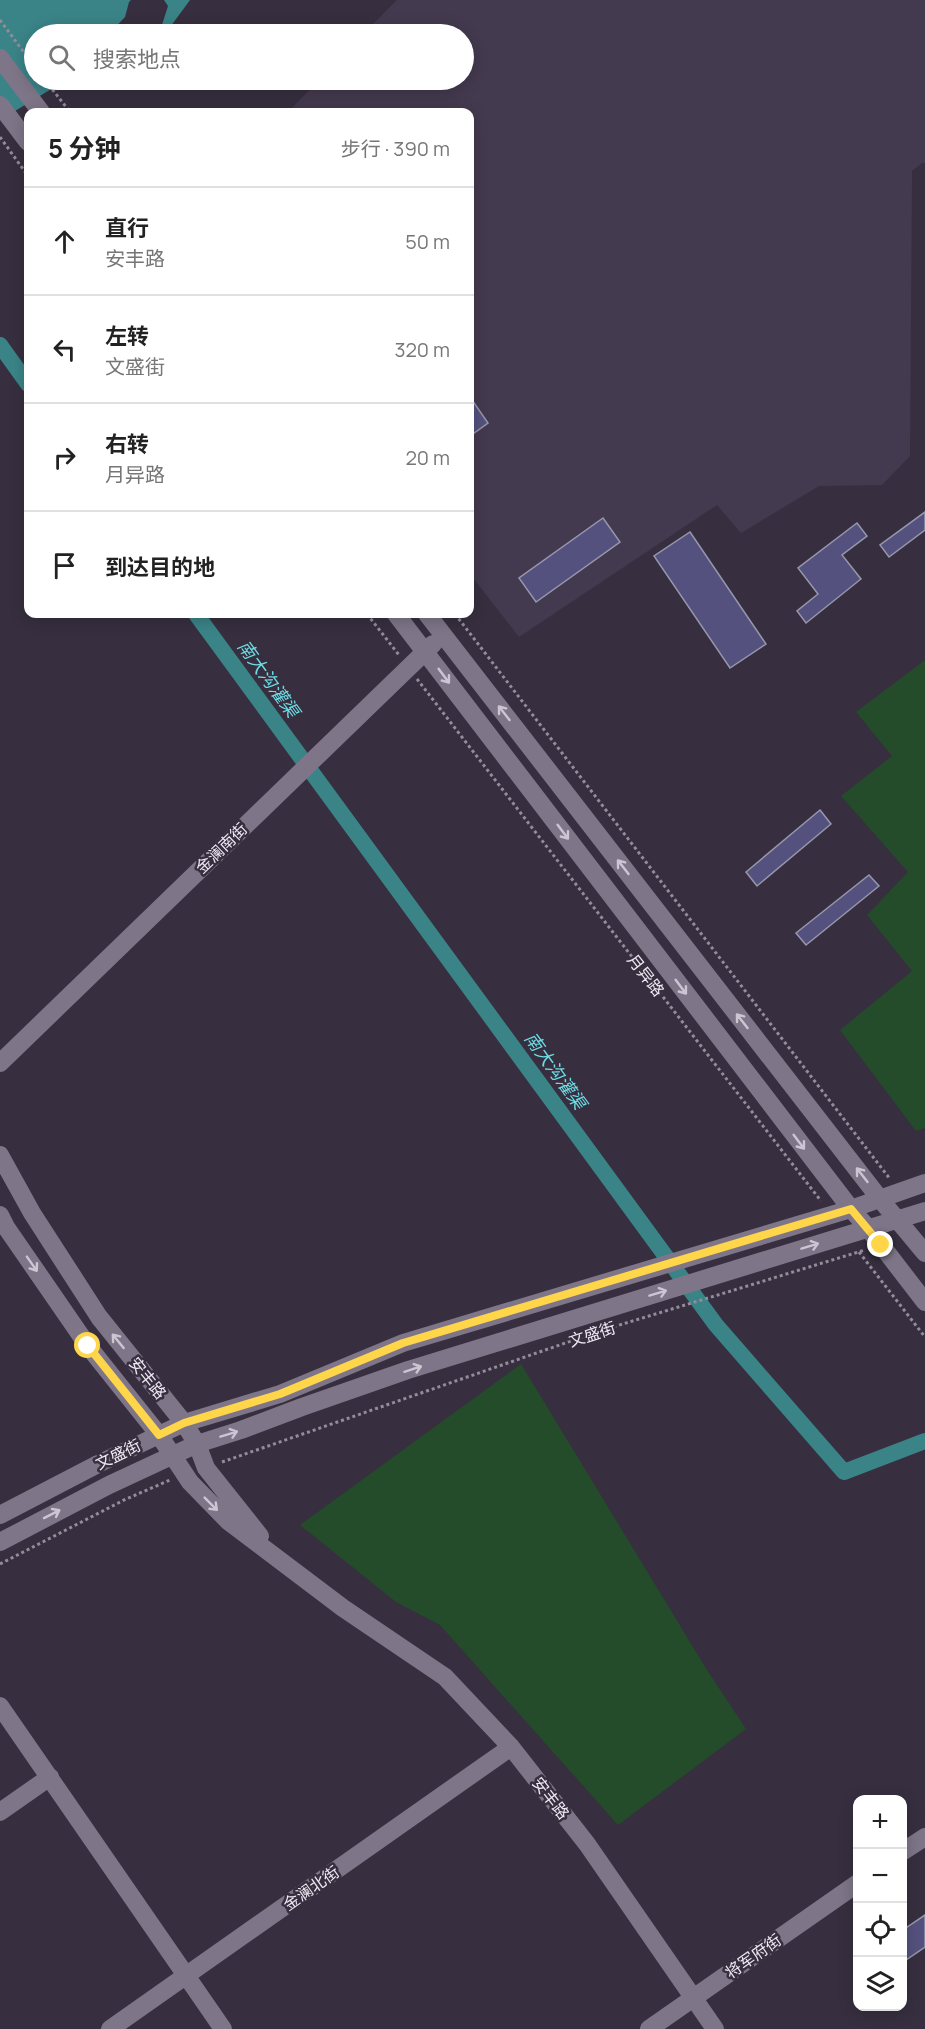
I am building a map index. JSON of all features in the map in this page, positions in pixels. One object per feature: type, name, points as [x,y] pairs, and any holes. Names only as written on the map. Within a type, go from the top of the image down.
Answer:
[{"type":"main road","points":[[0,58],[37,108]]},
{"type":"main road","points":[[0,105],[24,137]]},
{"type":"main road","name":"月异路","points":[[399,618],[851,1209],[925,1302]]},
{"type":"main road","points":[[430,618],[880,1199],[925,1253]]},
{"type":"main road","name":"金澜南街","points":[[0,1063],[408,667],[444,635]]},
{"type":"main road","name":"安丰路","points":[[0,1155],[32,1213],[99,1317],[184,1423],[197,1444],[206,1468],[269,1547],[343,1608]]},
{"type":"main road","name":"文盛街","points":[[0,1515],[184,1423],[280,1394],[403,1343],[851,1209],[925,1183]]},
{"type":"main road","name":"文盛街","points":[[0,1542],[109,1485],[197,1444],[408,1370],[925,1210]]},
{"type":"main road","name":"安丰路","points":[[0,1215],[88,1346],[159,1435],[190,1482],[228,1521],[343,1608],[444,1677],[511,1747],[587,1844],[715,2029]]},
{"type":"main road","points":[[0,1706],[223,2029]]},
{"type":"main road","name":"金澜北街","points":[[110,2029],[511,1747]]},
{"type":"main road","points":[[0,1812],[50,1778]]},
{"type":"main road","points":[[907,1849],[925,1837]]},
{"type":"main road","name":"将军府街","points":[[649,2029],[853,1886]]},
{"type":"path","points":[[0,20],[24,52]]},
{"type":"path","points":[[53,90],[67,108]]},
{"type":"path","points":[[0,137],[24,170]]},
{"type":"path","name":"月异路","points":[[370,618],[831,1215]]},
{"type":"path","points":[[458,618],[900,1192]]},
{"type":"path","points":[[847,1235],[925,1337]]},
{"type":"path","name":"文盛街","points":[[206,1468],[614,1327],[881,1245]]},
{"type":"path","points":[[0,1564],[124,1500],[184,1474]]},
{"type":"shaded area","points":[[0,0],[131,0],[125,17],[118,24],[24,24],[24,90],[50,90],[0,120]]},
{"type":"shaded area","points":[[164,0],[190,0],[172,24],[162,24],[168,6]]},
{"type":"shaded area","points":[[397,0],[925,0],[925,163],[912,171],[910,456],[882,485],[819,486],[741,533],[717,505],[519,637],[474,579],[474,108],[292,108],[309,90],[474,90],[474,24],[373,24]]},
{"type":"shaded area","points":[[925,660],[925,1128],[916,1131],[840,1030],[912,971],[867,915],[908,872],[841,796],[892,756],[856,712]]},
{"type":"shaded area","points":[[521,1364],[707,1670],[746,1729],[618,1825],[440,1625],[396,1602],[300,1525]]},
{"type":"building","points":[[474,403],[488,423],[474,433]]},
{"type":"building","points":[[925,512],[925,530],[889,557],[880,545]]},
{"type":"building","points":[[603,518],[620,542],[536,602],[519,578]]},
{"type":"building","points":[[857,523],[867,536],[842,555],[861,579],[806,623],[797,611],[818,594],[798,568]]},
{"type":"building","points":[[690,532],[766,644],[730,668],[654,556]]},
{"type":"building","points":[[820,810],[831,824],[757,886],[746,872]]},
{"type":"building","points":[[869,875],[879,886],[806,945],[796,933]]},
{"type":"building","points":[[925,1915],[925,1947],[907,1959],[907,1957],[907,1927]]},
{"type":"waterway","name":"南大沟灌渠","points":[[0,345],[24,378]]},
{"type":"waterway","name":"南大沟灌渠","points":[[199,618],[716,1325],[844,1472],[925,1441]]},
{"type":"route","points":[[88,1346],[159,1435],[184,1423],[280,1394],[403,1343],[851,1209],[881,1245]]}]
